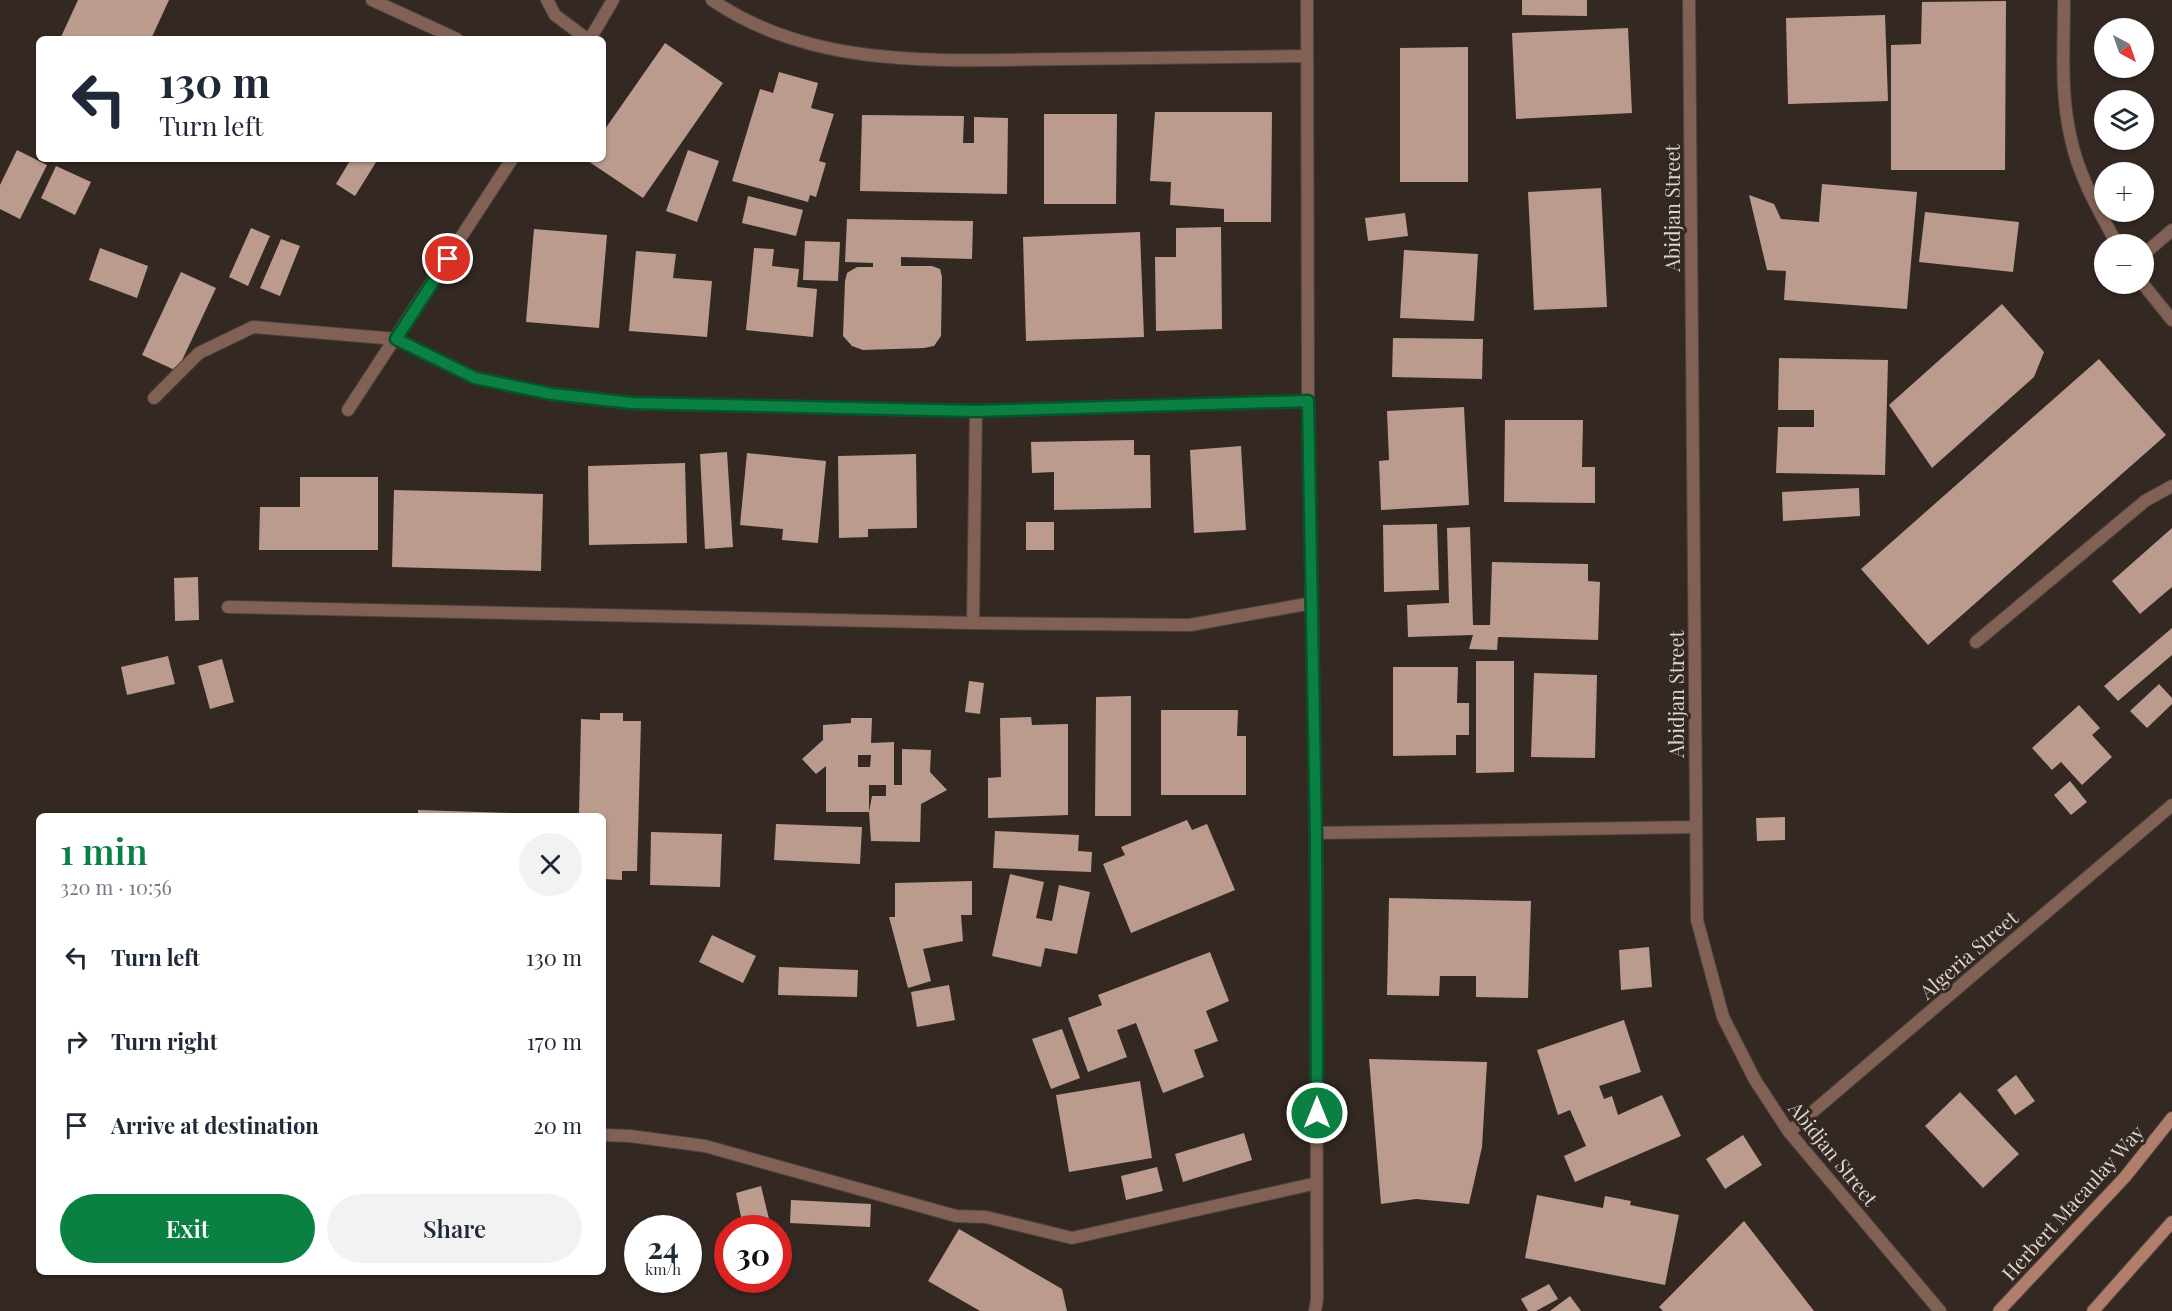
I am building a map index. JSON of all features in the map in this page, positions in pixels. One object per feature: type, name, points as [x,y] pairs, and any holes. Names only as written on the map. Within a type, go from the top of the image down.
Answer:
[{"type":"main road","name":"Herbert Macaulay Way","points":[[1999,1311],[2125,1177],[2172,1118]]},
{"type":"main road","points":[[2093,1311],[2172,1222]]},
{"type":"street","points":[[372,0],[450,36]]},
{"type":"street","points":[[547,0],[555,15],[584,36]]},
{"type":"street","points":[[590,36],[614,0]]},
{"type":"street","points":[[712,0],[733,15],[782,35],[839,51],[914,60],[1307,56]]},
{"type":"street","points":[[1307,0],[1308,401],[1316,834],[1317,1300],[1315,1311]]},
{"type":"street","name":"Abidjan Street","points":[[1689,0],[1697,920],[1724,1017],[1755,1080],[1789,1132],[1940,1311]]},
{"type":"street","points":[[2064,0],[2064,88],[2071,139],[2087,189],[2112,234]]},
{"type":"street","points":[[348,410],[510,162]]},
{"type":"street","points":[[2154,245],[2172,230]]},
{"type":"street","points":[[2151,294],[2172,320]]},
{"type":"street","points":[[154,398],[199,352],[253,327],[396,339],[475,378],[552,394],[632,403],[976,411],[1308,401]]},
{"type":"street","points":[[973,623],[976,411]]},
{"type":"street","points":[[1976,642],[2145,501],[2172,486]]},
{"type":"street","points":[[228,607],[973,623],[1190,625],[1312,603]]},
{"type":"street","name":"Algeria Street","points":[[1789,1132],[2172,805]]},
{"type":"street","points":[[1316,834],[1695,827]]},
{"type":"street","points":[[606,1135],[705,1146],[956,1216],[986,1217],[1072,1238],[1317,1184]]},
{"type":"building","points":[[78,0],[169,0],[152,36],[61,36]]},
{"type":"building","points":[[1522,0],[1587,0],[1587,16],[1522,15]]},
{"type":"building","points":[[2006,1],[2005,170],[1891,170],[1891,45],[1921,44],[1922,2]]},
{"type":"building","points":[[1885,15],[1888,101],[1788,104],[1786,18]]},
{"type":"building","points":[[1628,28],[1632,113],[1516,119],[1512,33]]},
{"type":"building","points":[[665,43],[723,83],[643,198],[589,162],[606,162],[606,128]]},
{"type":"building","points":[[1468,47],[1468,182],[1400,182],[1400,48]]},
{"type":"building","points":[[779,72],[818,83],[811,108],[834,114],[819,161],[826,163],[816,197],[810,195],[808,202],[732,181],[760,89],[773,93]]},
{"type":"building","points":[[1155,112],[1272,112],[1271,222],[1224,222],[1224,209],[1170,205],[1171,182],[1150,181]]},
{"type":"building","points":[[1044,114],[1117,114],[1116,204],[1044,204]]},
{"type":"building","points":[[862,115],[964,116],[963,143],[974,143],[974,117],[1008,118],[1007,194],[860,191]]},
{"type":"building","points":[[17,150],[36,160],[36,162],[47,165],[20,219],[0,209],[0,185]]},
{"type":"building","points":[[688,150],[719,161],[697,222],[666,211]]},
{"type":"building","points":[[349,162],[376,162],[355,196],[336,184]]},
{"type":"building","points":[[56,166],[91,182],[75,215],[41,198]]},
{"type":"building","points":[[1822,184],[1917,192],[1907,309],[1784,300],[1786,271],[1767,270],[1749,195],[1774,204],[1781,219],[1819,222]]},
{"type":"building","points":[[1601,188],[1607,307],[1534,310],[1528,192]]},
{"type":"building","points":[[748,196],[803,210],[796,236],[742,223]]},
{"type":"building","points":[[1925,212],[2019,222],[2013,272],[1919,262]]},
{"type":"building","points":[[1405,213],[1408,236],[1368,241],[1365,218]]},
{"type":"building","points":[[847,219],[973,221],[972,259],[901,257],[901,266],[932,266],[940,269],[942,277],[941,336],[934,346],[863,350],[852,346],[843,336],[847,273],[857,267],[873,267],[873,263],[845,262]]},
{"type":"building","points":[[1221,227],[1222,329],[1156,331],[1155,257],[1176,257],[1176,228]]},
{"type":"building","points":[[251,228],[270,236],[248,286],[229,277]]},
{"type":"building","points":[[534,229],[607,235],[599,328],[526,322]]},
{"type":"building","points":[[1140,232],[1144,337],[1026,341],[1023,237]]},
{"type":"building","points":[[281,239],[300,246],[280,296],[260,288]]},
{"type":"building","points":[[805,241],[840,242],[838,281],[803,280]]},
{"type":"building","points":[[100,248],[148,266],[137,298],[89,280]]},
{"type":"building","points":[[754,248],[774,249],[772,266],[799,269],[797,287],[817,289],[813,337],[746,330]]},
{"type":"building","points":[[1404,250],[1478,254],[1474,321],[1400,318]]},
{"type":"building","points":[[636,251],[676,254],[673,278],[712,281],[707,337],[629,331]]},
{"type":"building","points":[[181,272],[216,288],[177,371],[142,355]]},
{"type":"building","points":[[2002,304],[2044,352],[2034,377],[1932,468],[1889,405]]},
{"type":"building","points":[[1393,338],[1483,339],[1482,379],[1392,377]]},
{"type":"building","points":[[1779,358],[1888,360],[1885,475],[1776,473],[1778,427],[1814,427],[1814,410],[1778,410]]},
{"type":"building","points":[[2099,359],[2166,435],[1928,645],[1861,569]]},
{"type":"building","points":[[1464,407],[1469,505],[1381,510],[1379,461],[1389,460],[1387,411]]},
{"type":"building","points":[[1505,420],[1583,420],[1582,467],[1595,467],[1595,503],[1504,502]]},
{"type":"building","points":[[1134,440],[1134,455],[1150,455],[1151,508],[1054,510],[1054,472],[1032,473],[1031,442]]},
{"type":"building","points":[[1241,446],[1246,530],[1194,533],[1190,450]]},
{"type":"building","points":[[727,452],[733,547],[705,549],[700,454]]},
{"type":"building","points":[[747,453],[826,461],[818,543],[782,540],[783,529],[740,525]]},
{"type":"building","points":[[916,454],[917,528],[868,529],[868,537],[839,538],[838,456]]},
{"type":"building","points":[[685,463],[687,543],[589,545],[588,466]]},
{"type":"building","points":[[300,477],[378,477],[378,550],[259,550],[260,507],[300,507]]},
{"type":"building","points":[[1859,488],[1860,516],[1783,521],[1782,492]]},
{"type":"building","points":[[394,490],[543,494],[541,571],[392,567]]},
{"type":"building","points":[[1026,522],[1054,522],[1054,550],[1026,550]]},
{"type":"building","points":[[1437,524],[1439,590],[1384,592],[1383,525]]},
{"type":"building","points":[[1470,527],[1473,625],[1490,625],[1492,562],[1588,564],[1588,581],[1600,582],[1598,640],[1498,637],[1497,650],[1469,649],[1473,635],[1408,637],[1407,605],[1449,603],[1447,528]]},
{"type":"building","points":[[2172,528],[2172,587],[2140,614],[2112,581]]},
{"type":"building","points":[[198,577],[199,620],[175,621],[174,578]]},
{"type":"building","points":[[2172,628],[2172,655],[2118,701],[2104,686]]},
{"type":"building","points":[[168,656],[175,684],[127,695],[121,667]]},
{"type":"building","points":[[222,659],[234,702],[210,709],[198,666]]},
{"type":"building","points":[[1476,661],[1514,661],[1514,772],[1476,773]]},
{"type":"building","points":[[1393,667],[1458,667],[1457,703],[1469,703],[1469,735],[1456,735],[1456,755],[1393,756]]},
{"type":"building","points":[[1534,673],[1597,675],[1595,758],[1531,757]]},
{"type":"building","points":[[969,681],[984,683],[980,714],[965,712]]},
{"type":"building","points":[[2159,684],[2172,698],[2172,704],[2147,728],[2130,711]]},
{"type":"building","points":[[1131,696],[1131,816],[1095,816],[1096,697]]},
{"type":"building","points":[[2079,705],[2100,728],[2092,735],[2112,757],[2082,785],[2061,762],[2052,770],[2032,748]]},
{"type":"building","points":[[1161,710],[1238,710],[1237,736],[1246,736],[1246,795],[1161,795]]},
{"type":"building","points":[[600,713],[623,713],[623,721],[641,721],[637,871],[622,871],[622,880],[606,879],[606,813],[579,813],[581,719],[600,720]]},
{"type":"building","points":[[1031,717],[1032,725],[1068,724],[1068,815],[988,818],[988,778],[1001,777],[1000,718]]},
{"type":"building","points":[[851,718],[872,718],[871,743],[894,742],[894,785],[902,785],[902,749],[931,750],[930,772],[947,790],[921,804],[920,842],[871,841],[869,812],[826,812],[826,766],[816,774],[802,759],[823,740],[823,725],[851,723]],"holes":[[[858,755],[871,755],[870,767],[858,767]],[[869,785],[886,785],[886,796],[872,796],[869,812]]]},
{"type":"building","points":[[2070,781],[2087,802],[2071,815],[2054,795]]},
{"type":"building","points":[[418,810],[509,813],[418,813]]},
{"type":"building","points":[[1785,817],[1785,840],[1757,841],[1756,818]]},
{"type":"building","points":[[1187,820],[1192,830],[1207,824],[1235,890],[1131,933],[1103,864],[1125,855],[1121,847]]},
{"type":"building","points":[[776,824],[862,827],[860,864],[774,860]]},
{"type":"building","points":[[995,831],[1079,835],[1078,851],[1092,852],[1091,872],[993,868]]},
{"type":"building","points":[[651,832],[722,834],[720,887],[650,885]]},
{"type":"building","points":[[1010,874],[1044,882],[1036,918],[1052,921],[1059,885],[1090,892],[1077,954],[1045,948],[1041,967],[992,956]]},
{"type":"building","points":[[972,881],[972,915],[961,915],[963,941],[923,949],[931,981],[908,988],[889,917],[895,917],[895,883]]},
{"type":"building","points":[[1389,898],[1531,901],[1528,998],[1476,997],[1476,976],[1440,976],[1439,996],[1387,995]]},
{"type":"building","points":[[712,935],[756,956],[743,983],[699,962]]},
{"type":"building","points":[[1649,947],[1652,987],[1621,990],[1619,950]]},
{"type":"building","points":[[1210,952],[1229,1001],[1206,1011],[1218,1041],[1194,1050],[1204,1077],[1163,1093],[1136,1023],[1117,1030],[1127,1057],[1088,1072],[1068,1018],[1102,1005],[1098,995]]},
{"type":"building","points":[[779,967],[858,970],[857,997],[778,995]]},
{"type":"building","points":[[949,985],[955,1020],[917,1027],[911,992]]},
{"type":"building","points":[[1624,1020],[1641,1072],[1599,1086],[1604,1099],[1612,1096],[1618,1115],[1662,1095],[1681,1136],[1575,1182],[1564,1156],[1586,1146],[1570,1110],[1558,1115],[1537,1050]]},
{"type":"building","points":[[1062,1029],[1080,1078],[1051,1089],[1032,1039]]},
{"type":"building","points":[[1369,1059],[1487,1062],[1482,1147],[1469,1204],[1416,1199],[1381,1204]]},
{"type":"building","points":[[2016,1075],[2035,1101],[2015,1115],[1997,1090]]},
{"type":"building","points":[[1140,1081],[1152,1158],[1069,1172],[1056,1095]]},
{"type":"building","points":[[1960,1092],[2019,1154],[1983,1188],[1925,1126]]},
{"type":"building","points":[[1244,1133],[1252,1160],[1183,1182],[1175,1154]]},
{"type":"building","points":[[1743,1135],[1762,1165],[1725,1189],[1706,1159]]},
{"type":"building","points":[[1157,1167],[1163,1191],[1126,1200],[1121,1176]]},
{"type":"building","points":[[761,1186],[768,1215],[741,1215],[736,1193]]},
{"type":"building","points":[[1537,1195],[1603,1208],[1605,1196],[1631,1201],[1630,1205],[1679,1215],[1665,1285],[1525,1258]]},
{"type":"building","points":[[791,1200],[871,1204],[870,1227],[792,1223]]},
{"type":"building","points":[[1744,1221],[1814,1311],[1663,1311],[1659,1307]]},
{"type":"building","points":[[959,1229],[1062,1289],[1067,1311],[980,1311],[928,1281]]},
{"type":"building","points":[[1549,1284],[1558,1299],[1536,1311],[1528,1311],[1521,1299]]},
{"type":"building","points":[[1570,1296],[1581,1311],[1550,1311]]},
{"type":"route","points":[[448,259],[396,339],[475,378],[552,394],[632,403],[976,411],[1308,401],[1316,834],[1317,1113]]}]
